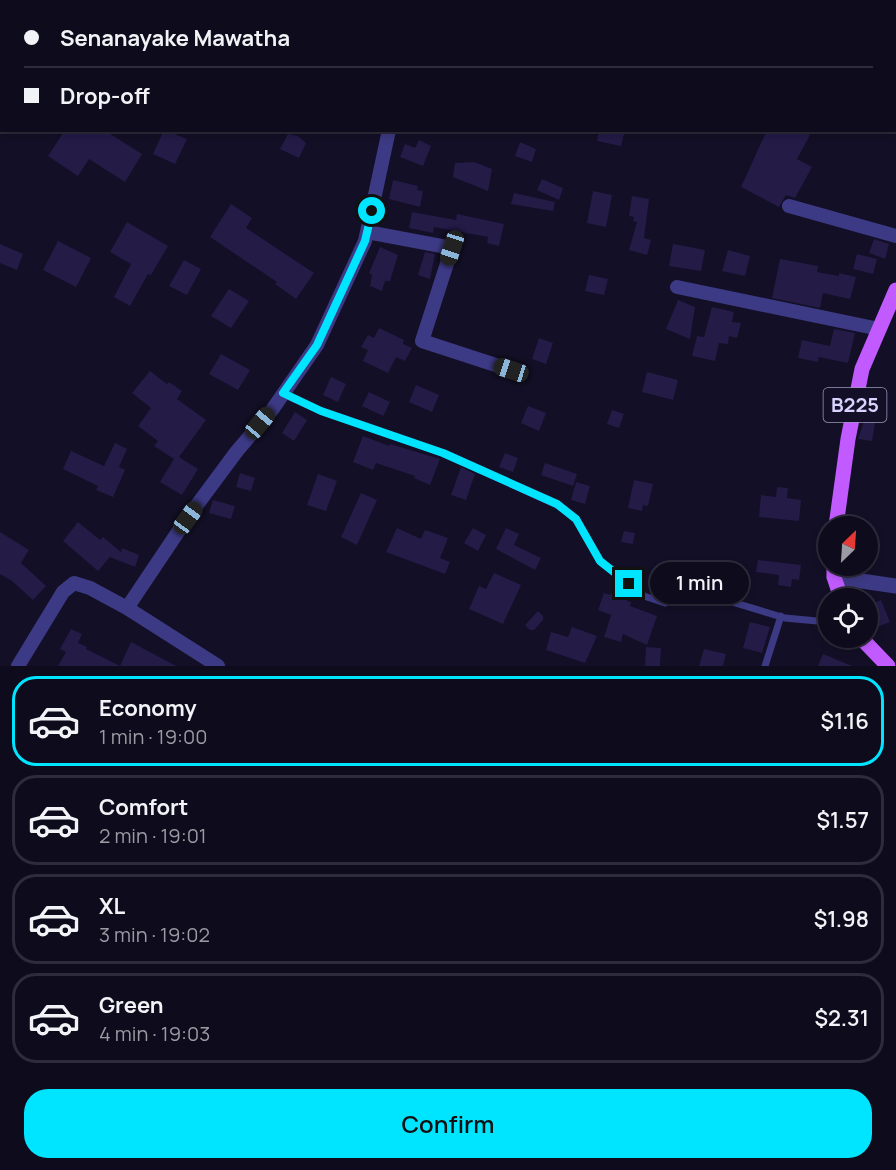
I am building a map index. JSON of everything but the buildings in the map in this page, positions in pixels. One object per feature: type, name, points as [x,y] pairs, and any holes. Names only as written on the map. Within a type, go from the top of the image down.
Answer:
[{"type":"main road","name":"B225","points":[[837,516],[848,439],[862,369],[896,290]]},
{"type":"main road","points":[[871,648],[888,666]]},
{"type":"street","points":[[127,608],[202,498],[317,345],[365,241],[389,132]]},
{"type":"street","points":[[789,206],[896,236]]},
{"type":"street","points":[[367,232],[452,248],[422,341],[511,370]]},
{"type":"street","points":[[677,287],[879,329]]},
{"type":"street","points":[[855,576],[896,586]]},
{"type":"street","points":[[18,666],[63,592],[74,583],[90,588],[127,608],[218,666]]},
{"type":"lane","points":[[283,393],[321,411],[443,453],[557,504],[576,519],[600,561],[644,596],[665,603],[677,595],[709,595],[781,616],[818,621]]},
{"type":"lane","points":[[765,666],[781,616]]},
{"type":"route","points":[[372,211],[365,241],[317,345],[283,393],[321,411],[443,453],[557,504],[576,519],[600,561],[629,584]]}]
